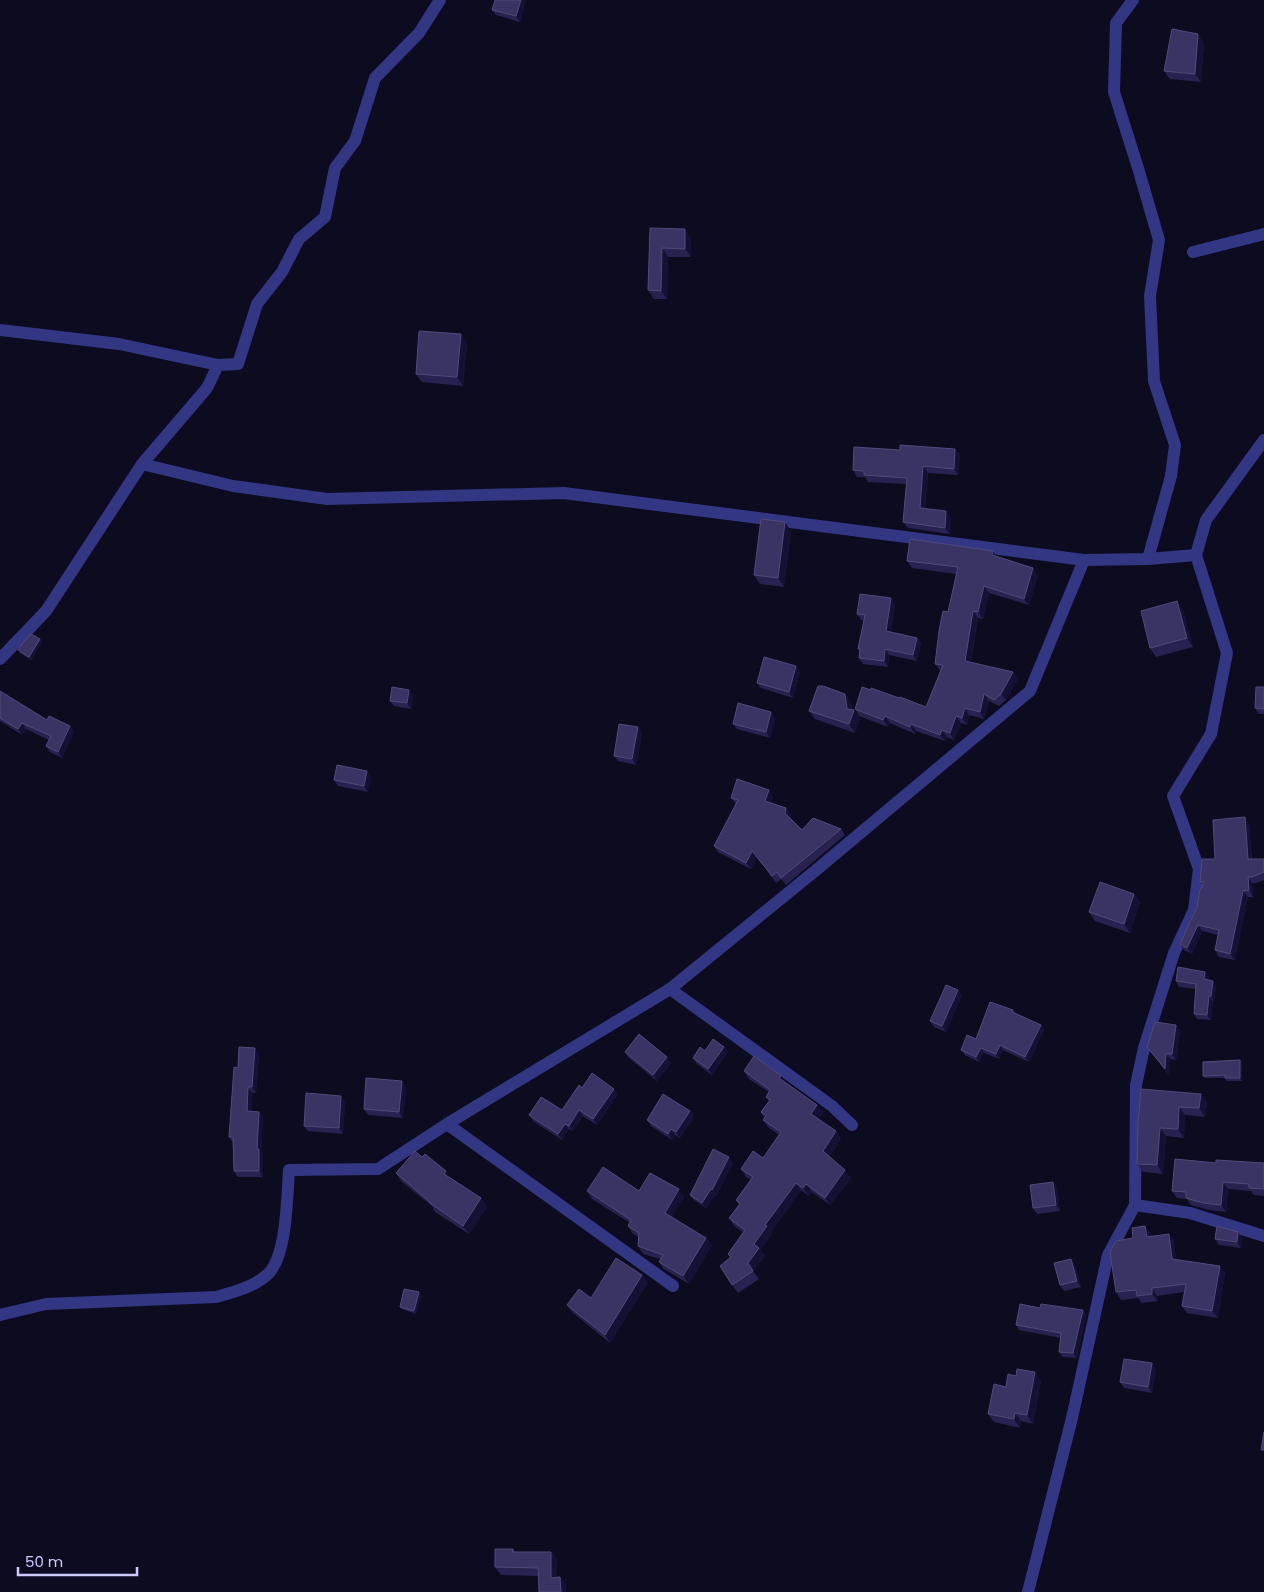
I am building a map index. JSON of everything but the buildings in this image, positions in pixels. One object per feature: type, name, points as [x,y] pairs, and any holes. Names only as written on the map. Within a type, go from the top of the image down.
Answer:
[{"type":"street","points":[[0,330],[118,344],[218,365],[238,364],[257,304],[282,272],[299,239],[325,217],[335,168],[356,141],[376,78],[419,33],[440,0]]},
{"type":"street","points":[[1133,0],[1116,23],[1114,92],[1159,240],[1150,296],[1154,381],[1175,445],[1171,476],[1148,559]]},
{"type":"street","points":[[1193,252],[1264,234]]},
{"type":"street","points":[[0,659],[46,611],[142,464],[207,388],[218,365]]},
{"type":"street","points":[[1028,1592],[1072,1418],[1108,1255],[1135,1204],[1136,1085],[1144,1048],[1174,953],[1194,910],[1199,869],[1173,796],[1211,734],[1227,653],[1196,555],[1206,520],[1264,440]]},
{"type":"street","points":[[142,464],[233,486],[327,499],[564,493],[1084,560],[1148,559],[1196,555]]},
{"type":"street","points":[[0,1315],[46,1304],[216,1297],[243,1290],[269,1274],[280,1253],[289,1170],[378,1169],[447,1124],[670,989],[815,871],[1030,691],[1084,560]]},
{"type":"street","points":[[670,989],[832,1106],[852,1125]]},
{"type":"street","points":[[447,1124],[672,1286]]},
{"type":"street","points":[[1135,1204],[1190,1213],[1264,1236]]}]
